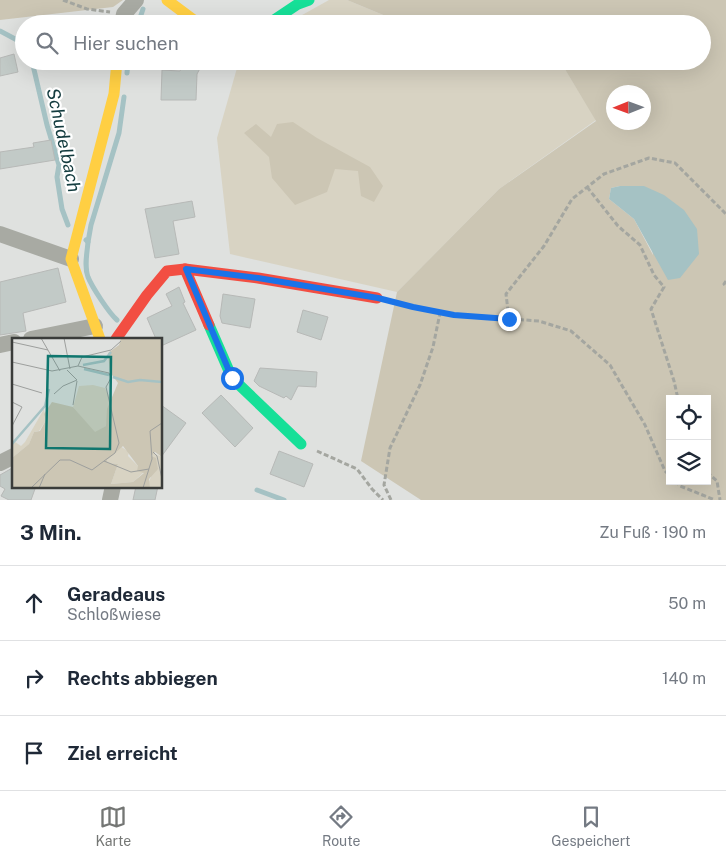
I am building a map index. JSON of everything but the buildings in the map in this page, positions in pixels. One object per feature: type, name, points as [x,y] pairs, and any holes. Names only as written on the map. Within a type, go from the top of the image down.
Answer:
[{"type":"street","points":[[127,15],[136,0]]},
{"type":"street","points":[[167,0],[187,15]]},
{"type":"street","points":[[282,15],[298,4],[309,0]]},
{"type":"street","points":[[42,338],[98,333],[71,259],[114,94],[116,70]]},
{"type":"street","points":[[0,234],[71,259]]},
{"type":"street","points":[[186,269],[232,378],[301,444]]},
{"type":"street","points":[[117,338],[147,295],[167,271],[186,269],[258,278],[378,298]]},
{"type":"street","points":[[0,463],[12,457]]},
{"type":"path","points":[[63,0],[109,15]]},
{"type":"path","points":[[509,319],[506,294],[544,246],[572,199],[604,174],[649,158],[675,164],[726,214]]},
{"type":"path","points":[[587,187],[618,226],[640,245],[654,275],[664,287],[651,309],[677,395]]},
{"type":"path","points":[[726,282],[724,284],[726,287]]},
{"type":"path","points":[[378,298],[440,312],[539,321],[571,331],[610,365],[645,425],[666,472]]},
{"type":"path","points":[[391,500],[384,484],[390,448],[420,385],[433,347],[440,312]]},
{"type":"path","points":[[301,444],[357,470],[372,490],[383,500]]},
{"type":"path","points":[[711,476],[717,481],[720,500]]},
{"type":"path","points":[[679,485],[715,500]]},
{"type":"shaded area","points":[[0,0],[123,0],[113,7],[43,15],[15,15],[15,18],[0,20]]},
{"type":"shaded area","points":[[329,0],[347,0],[383,15],[302,15]]},
{"type":"shaded area","points":[[347,0],[726,0],[726,500],[421,500],[361,461],[397,292],[499,189],[596,121],[565,70],[711,70],[711,15],[383,15]],"holes":[[[644,186],[653,255],[634,219],[609,199],[611,188]]]},
{"type":"shaded area","points":[[236,70],[565,70],[596,120],[499,189],[397,292],[230,254],[217,138]]},
{"type":"shaded area","points":[[293,122],[317,138],[370,167],[383,186],[374,202],[361,196],[358,171],[335,169],[327,192],[295,205],[272,178],[269,157],[244,133],[256,124],[271,137],[277,124]]},
{"type":"water","points":[[644,186],[664,195],[684,210],[697,229],[699,254],[680,278],[668,280],[634,219],[609,199],[611,188]]},
{"type":"waterway","points":[[141,15],[143,9]]},
{"type":"waterway","name":"Schudelbach","points":[[0,31],[15,39]]},
{"type":"waterway","name":"Schudelbach","points":[[34,70],[59,165],[57,177],[62,209],[68,225]]},
{"type":"waterway","points":[[88,242],[91,225],[119,133],[124,97]]},
{"type":"waterway","name":"Schudelbach","points":[[86,240],[88,242],[86,264],[88,277],[101,300],[117,320]]},
{"type":"waterway","name":"Schudelbach","points":[[257,490],[284,500]]},
{"type":"traffic: fast","points":[[282,15],[298,4],[309,0]]},
{"type":"traffic: fast","points":[[209,325],[232,378],[301,444]]},
{"type":"traffic: slow","points":[[167,0],[187,15]]},
{"type":"traffic: slow","points":[[100,338],[71,259],[114,94],[116,70]]},
{"type":"traffic: jam","points":[[185,269],[258,278],[377,298]]},
{"type":"traffic: jam","points":[[117,338],[147,295],[167,271],[185,269],[209,325]]},
{"type":"route","points":[[232,378],[186,269],[258,278],[378,298],[454,315],[509,319]]}]
